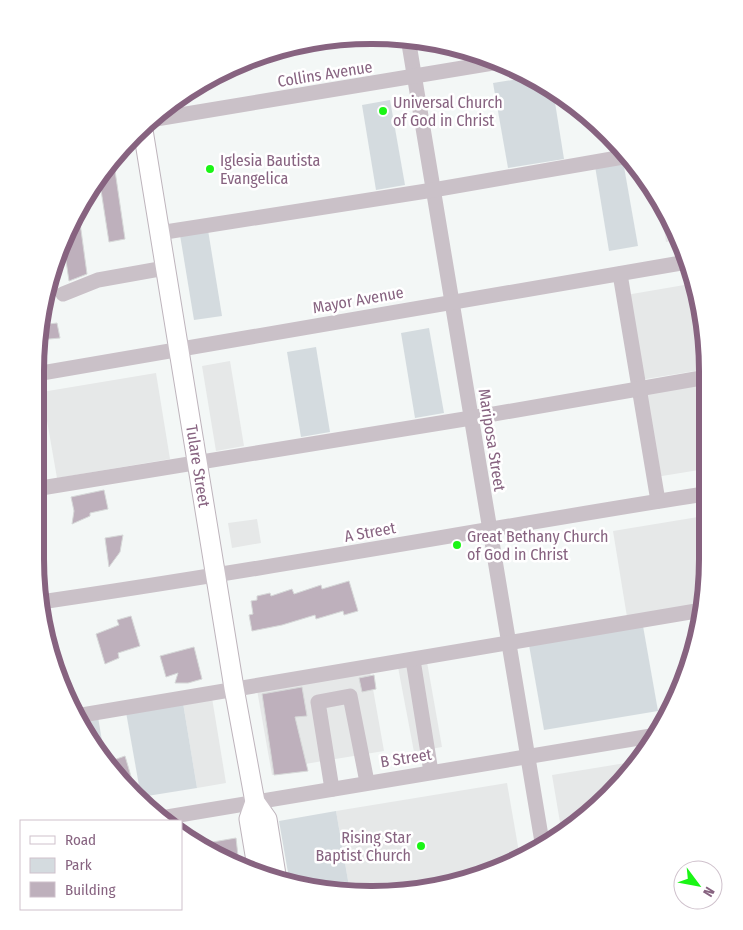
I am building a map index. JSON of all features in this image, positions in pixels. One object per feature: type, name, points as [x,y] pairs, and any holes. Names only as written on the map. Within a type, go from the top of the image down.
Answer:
[{"type":"main road","name":"Tulare Street","points":[[144,136],[234,688],[255,802],[267,819],[276,872]]},
{"type":"main road","name":"Tulare Street","points":[[255,802],[249,819],[257,865]]},
{"type":"street","name":"Mariposa Street","points":[[409,46],[541,838]]},
{"type":"street","name":"Collins Avenue","points":[[164,118],[485,64]]},
{"type":"street","points":[[159,234],[620,158]]},
{"type":"street","name":"Mayor Avenue","points":[[44,373],[681,263]]},
{"type":"street","points":[[63,294],[98,280],[165,268]]},
{"type":"street","points":[[620,274],[658,501]]},
{"type":"street","points":[[44,488],[471,418],[699,378]]},
{"type":"street","name":"A Street","points":[[47,601],[217,577],[489,528],[699,495]]},
{"type":"street","points":[[84,715],[695,611]]},
{"type":"street","points":[[413,660],[429,751],[430,772]]},
{"type":"street","points":[[332,789],[318,702],[350,696],[367,782]]},
{"type":"street","name":"B Street","points":[[169,817],[646,737]]},
{"type":"shaded area","points":[[663,223],[672,241],[666,242]]},
{"type":"shaded area","points":[[687,284],[699,350],[699,370],[640,380],[626,295]]},
{"type":"shaded area","points":[[230,361],[244,446],[216,451],[202,366]]},
{"type":"shaded area","points":[[156,373],[170,459],[57,478],[44,403],[44,392]]},
{"type":"shaded area","points":[[699,382],[699,470],[656,477],[642,392]]},
{"type":"shaded area","points":[[699,517],[699,580],[695,605],[627,617],[613,531]]},
{"type":"shaded area","points":[[257,519],[261,543],[232,548],[228,523]]},
{"type":"shaded area","points":[[427,662],[442,747],[414,752],[398,667]]},
{"type":"shaded area","points":[[370,672],[384,751],[299,765],[300,771],[272,775],[257,690]]},
{"type":"shaded area","points":[[212,698],[226,783],[197,788],[183,703]]},
{"type":"shaded area","points":[[628,763],[588,805],[561,826],[552,775]]},
{"type":"shaded area","points":[[507,783],[519,851],[477,869],[435,880],[393,886],[349,886],[336,811]]},
{"type":"green space","points":[[518,79],[554,99],[564,159],[508,168],[493,83]]},
{"type":"green space","points":[[390,100],[405,185],[376,190],[362,105]]},
{"type":"green space","points":[[623,161],[638,246],[609,251],[595,166]]},
{"type":"green space","points":[[208,230],[222,316],[194,320],[180,235]]},
{"type":"green space","points":[[429,328],[444,413],[415,418],[401,333]]},
{"type":"green space","points":[[316,347],[330,432],[301,437],[287,352]]},
{"type":"green space","points":[[643,626],[658,711],[544,730],[529,645]]},
{"type":"green space","points":[[183,703],[197,788],[146,796],[140,790],[126,712]]},
{"type":"green space","points":[[98,717],[103,747],[99,741],[86,719]]},
{"type":"green space","points":[[336,811],[349,886],[288,875],[279,821]]},
{"type":"building","points":[[115,168],[125,239],[109,242],[101,187]]},
{"type":"building","points":[[80,223],[87,274],[69,281],[65,255]]},
{"type":"building","points":[[57,323],[60,338],[46,339],[48,324]]},
{"type":"building","points":[[104,490],[108,509],[90,513],[90,516],[72,524],[74,511],[71,497]]},
{"type":"building","points":[[123,535],[120,552],[109,567],[105,538]]},
{"type":"building","points":[[349,581],[358,611],[344,615],[343,611],[316,619],[315,615],[282,625],[252,631],[249,615],[253,614],[251,601],[257,600],[257,596],[270,593],[271,596],[292,589],[294,594],[321,585],[322,589]]},
{"type":"building","points":[[131,616],[140,646],[118,653],[119,658],[105,664],[96,634],[119,625],[117,620]]},
{"type":"building","points":[[194,647],[202,679],[188,683],[175,683],[178,673],[166,677],[160,656]]},
{"type":"building","points":[[374,675],[376,689],[362,692],[359,678]]},
{"type":"building","points":[[302,687],[307,716],[295,717],[308,771],[274,775],[262,694]]},
{"type":"building","points":[[125,756],[133,783],[125,775],[113,760]]},
{"type":"building","points":[[236,838],[238,857],[227,852],[209,843]]},
{"type":"place","name":"Universal Church of God in Christ","points":[[383,111]]},
{"type":"place","name":"Iglesia Bautista Evangelica","points":[[210,169]]},
{"type":"place","name":"Great Bethany Church of God in Christ","points":[[457,545]]},
{"type":"place","name":"Rising Star Baptist Church","points":[[421,846]]}]
